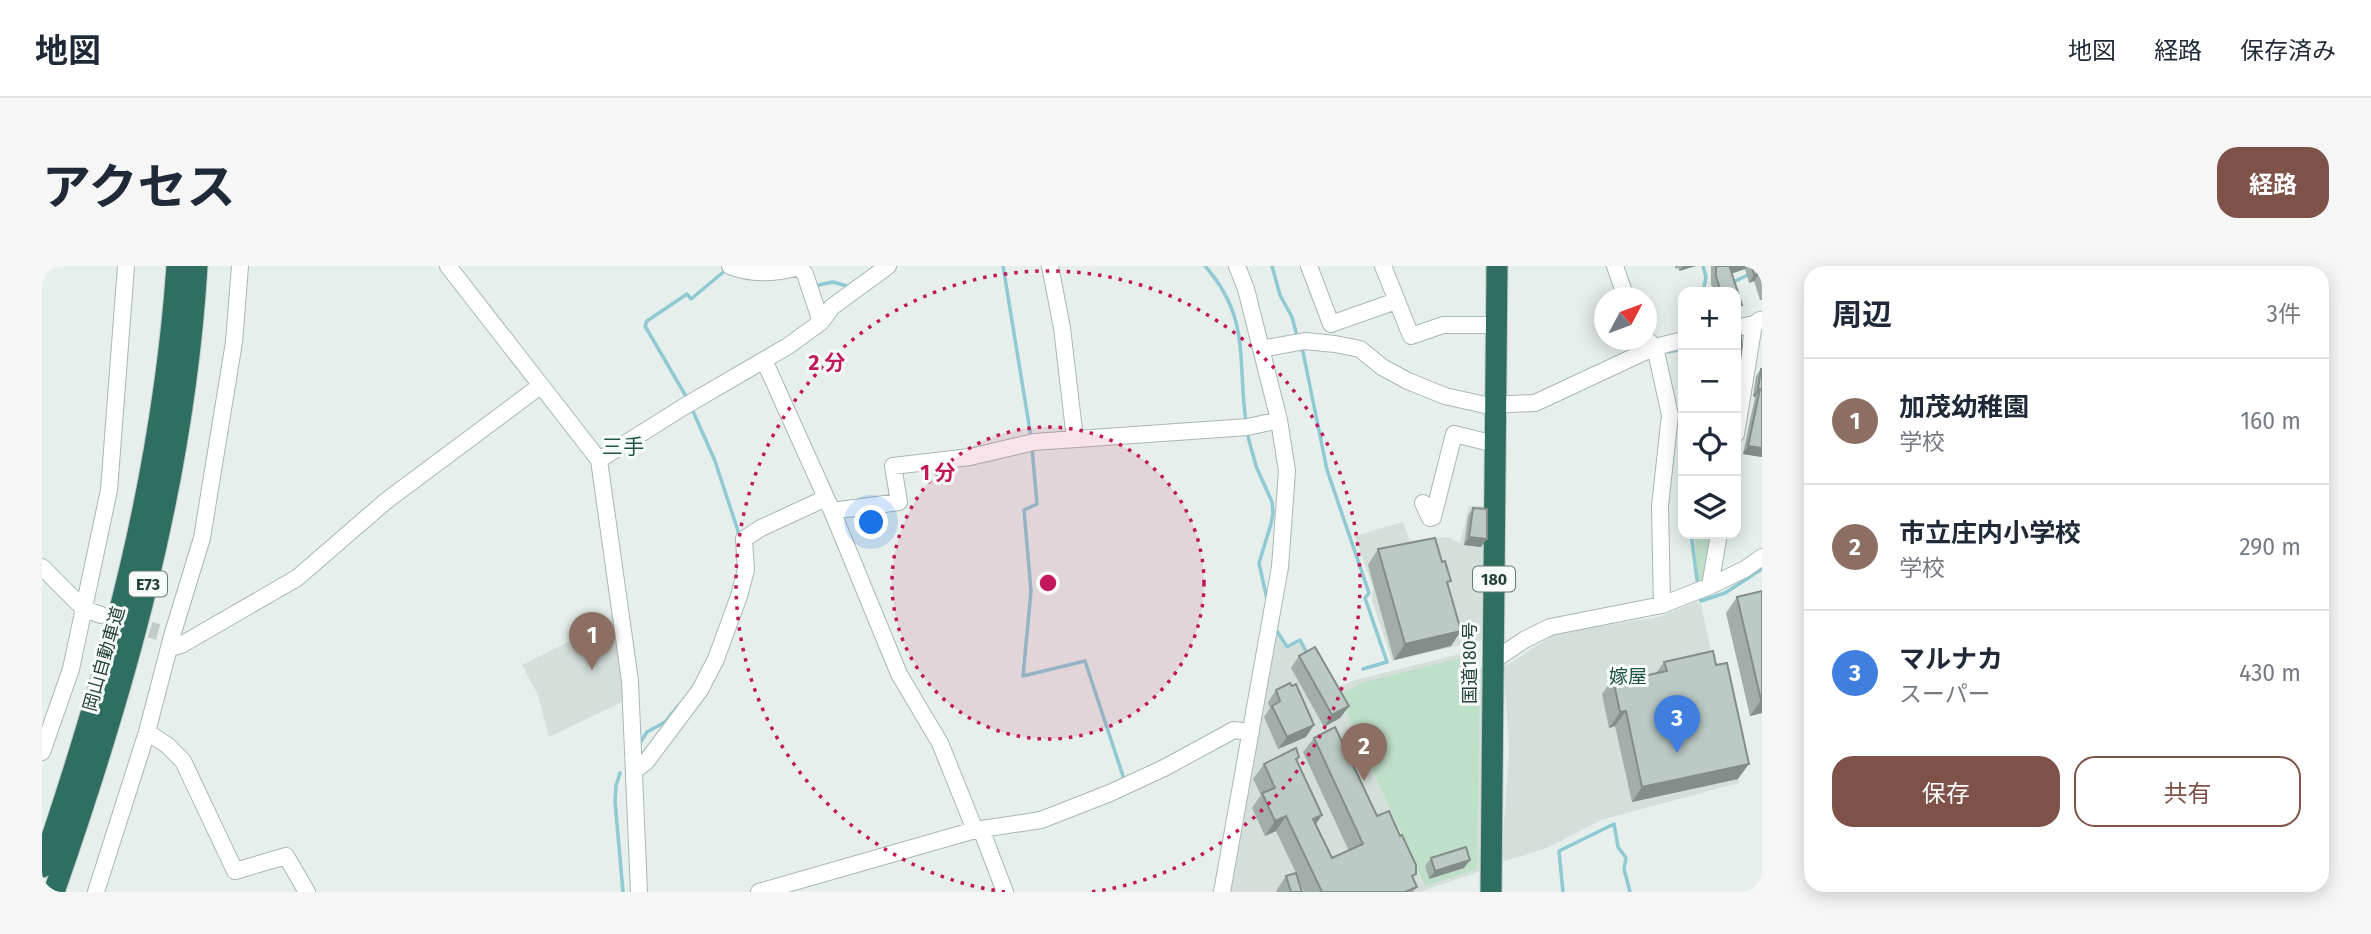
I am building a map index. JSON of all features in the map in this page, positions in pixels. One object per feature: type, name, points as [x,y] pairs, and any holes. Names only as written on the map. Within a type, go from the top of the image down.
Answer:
[{"type":"highway","name":"岡山自動車道","points":[[42,867],[89,725],[132,568],[157,442],[177,266]]},
{"type":"highway","name":"岡山自動車道","points":[[54,892],[107,734],[148,587],[176,448],[197,266]]},
{"type":"highway","name":"国道180号","points":[[1491,892],[1497,266]]},
{"type":"street","points":[[42,752],[71,669],[108,490],[125,266]]},
{"type":"street","points":[[96,892],[148,732],[167,639],[202,538],[234,342],[240,266]]},
{"type":"street","points":[[448,266],[599,460],[630,681],[639,892]]},
{"type":"street","points":[[730,266],[754,271],[782,271],[799,267],[805,274],[821,322]]},
{"type":"street","points":[[599,460],[764,360],[821,322],[832,307],[888,266]]},
{"type":"street","points":[[1050,266],[1062,328],[1075,439]]},
{"type":"street","points":[[1223,892],[1280,567],[1287,471],[1279,419],[1238,266]]},
{"type":"street","points":[[1309,266],[1331,324],[1396,301]]},
{"type":"street","points":[[1383,266],[1411,336],[1443,325],[1496,325]]},
{"type":"street","points":[[1615,266],[1622,287]]},
{"type":"street","points":[[1740,413],[1758,321],[1741,326]]},
{"type":"street","points":[[1657,343],[1678,341]]},
{"type":"street","points":[[1261,349],[1298,343],[1335,344],[1360,349],[1382,367],[1408,381],[1468,403],[1495,404],[1535,403],[1637,350]]},
{"type":"street","points":[[1653,350],[1670,415],[1660,506],[1662,605]]},
{"type":"street","points":[[764,360],[829,505],[899,674],[940,743],[1005,892]]},
{"type":"street","points":[[167,639],[181,645],[297,578],[386,501],[540,386]]},
{"type":"street","points":[[635,770],[646,762],[700,690],[716,659],[739,596],[746,570],[744,540],[761,528],[829,505],[899,502],[893,466],[970,457],[1032,442],[1246,427],[1279,419]]},
{"type":"street","points":[[1423,503],[1430,517],[1433,517],[1454,434],[1495,444]]},
{"type":"street","points":[[1702,589],[1717,539]]},
{"type":"street","points":[[1493,661],[1524,640],[1550,627],[1662,605],[1745,569],[1762,557]]},
{"type":"street","points":[[42,567],[84,610],[102,615]]},
{"type":"street","points":[[759,892],[980,832],[1041,820],[1126,786],[1234,730],[1251,732]]},
{"type":"street","points":[[148,732],[167,745],[183,761],[235,871],[286,856],[307,892]]},
{"type":"shaded area","points":[[1469,506],[1488,506],[1487,639],[1392,661],[1372,600],[1373,588],[1355,536],[1403,522],[1410,541],[1447,537],[1460,543]]},
{"type":"shaded area","points":[[1696,602],[1701,604],[1739,783],[1601,820],[1547,848],[1501,862],[1509,753],[1504,667],[1556,633],[1659,617]]},
{"type":"shaded area","points":[[617,618],[626,700],[549,737],[538,695],[522,665]]},
{"type":"shaded area","points":[[1273,627],[1286,650],[1302,642],[1325,687],[1330,691],[1355,680],[1468,652],[1466,666],[1484,669],[1481,871],[1419,892],[1228,892]]},
{"type":"green space","points":[[1694,539],[1713,539],[1707,576],[1698,583]]},
{"type":"green space","points":[[1465,657],[1465,669],[1480,673],[1477,869],[1425,886],[1339,695],[1364,682]]},
{"type":"building","points":[[1716,266],[1737,266],[1730,268],[1736,287],[1719,287]]},
{"type":"building","points":[[1752,266],[1762,266],[1762,281],[1760,273],[1754,275]]},
{"type":"building","points":[[1761,369],[1762,448],[1748,446],[1760,389]]},
{"type":"building","points":[[1473,508],[1487,509],[1487,539],[1469,537]]},
{"type":"building","points":[[1435,538],[1451,581],[1447,582],[1461,631],[1405,644],[1378,549]]},
{"type":"building","points":[[1762,591],[1762,700],[1761,700],[1737,597]]},
{"type":"building","points":[[1315,647],[1349,706],[1332,715],[1299,656]]},
{"type":"building","points":[[1713,651],[1716,665],[1727,663],[1749,764],[1642,787],[1626,711],[1620,712],[1613,679],[1667,671],[1664,662]]},
{"type":"building","points":[[1290,683],[1292,686],[1296,684],[1314,725],[1287,737],[1272,706],[1280,701],[1276,690]]},
{"type":"building","points":[[1335,727],[1377,816],[1389,811],[1400,836],[1402,835],[1416,865],[1416,874],[1412,876],[1417,887],[1405,892],[1322,892],[1286,816],[1275,821],[1262,793],[1275,788],[1264,764],[1296,748],[1299,757],[1296,759],[1322,815],[1313,819],[1332,858],[1363,844],[1314,738]]},
{"type":"building","points":[[1466,847],[1470,860],[1435,871],[1431,858]]},
{"type":"building","points":[[1296,873],[1302,892],[1291,892],[1286,876]]},
{"type":"waterway","points":[[1003,266],[1031,437]]},
{"type":"waterway","points":[[1205,266],[1230,303],[1236,322],[1246,422]]},
{"type":"waterway","points":[[1272,266],[1280,295],[1292,317],[1297,336]]},
{"type":"waterway","points":[[1703,266],[1706,277],[1704,287]]},
{"type":"waterway","points":[[687,398],[645,326],[647,321],[687,294],[691,299],[727,269]]},
{"type":"waterway","points":[[1733,282],[1748,275]]},
{"type":"waterway","points":[[814,286],[833,282],[850,287]]},
{"type":"waterway","points":[[1299,347],[1303,352],[1327,470],[1369,593],[1365,598],[1387,662],[1363,669]]},
{"type":"waterway","points":[[1668,352],[1678,350]]},
{"type":"waterway","points":[[692,409],[715,461],[738,538]]},
{"type":"waterway","points":[[1247,433],[1256,466],[1272,502],[1271,524],[1259,563],[1267,599]]},
{"type":"waterway","points":[[1032,448],[1037,504],[1024,510],[1031,591],[1023,676],[1085,661],[1125,782]]},
{"type":"waterway","points":[[1692,539],[1698,587]]},
{"type":"waterway","points":[[1699,595],[1701,601],[1725,593],[1762,569]]},
{"type":"waterway","points":[[1277,631],[1287,647],[1300,640],[1308,655]]},
{"type":"waterway","points":[[640,743],[647,732],[665,722],[678,706]]},
{"type":"waterway","points":[[620,773],[615,801],[623,892]]},
{"type":"waterway","points":[[1563,892],[1559,851],[1614,824],[1618,847],[1626,858],[1624,869],[1630,892]]},
{"type":"tunnel","points":[[127,623],[158,632]]},
{"type":"place","name":"加茂幼稚園","points":[[592,670]]},
{"type":"place","name":"マルナカ","points":[[1677,753]]},
{"type":"place","name":"市立庄内小学校","points":[[1364,781]]},
{"type":"district","name":"三手","points":[[623,447]]},
{"type":"district","name":"嫁屋","points":[[1628,676]]}]
